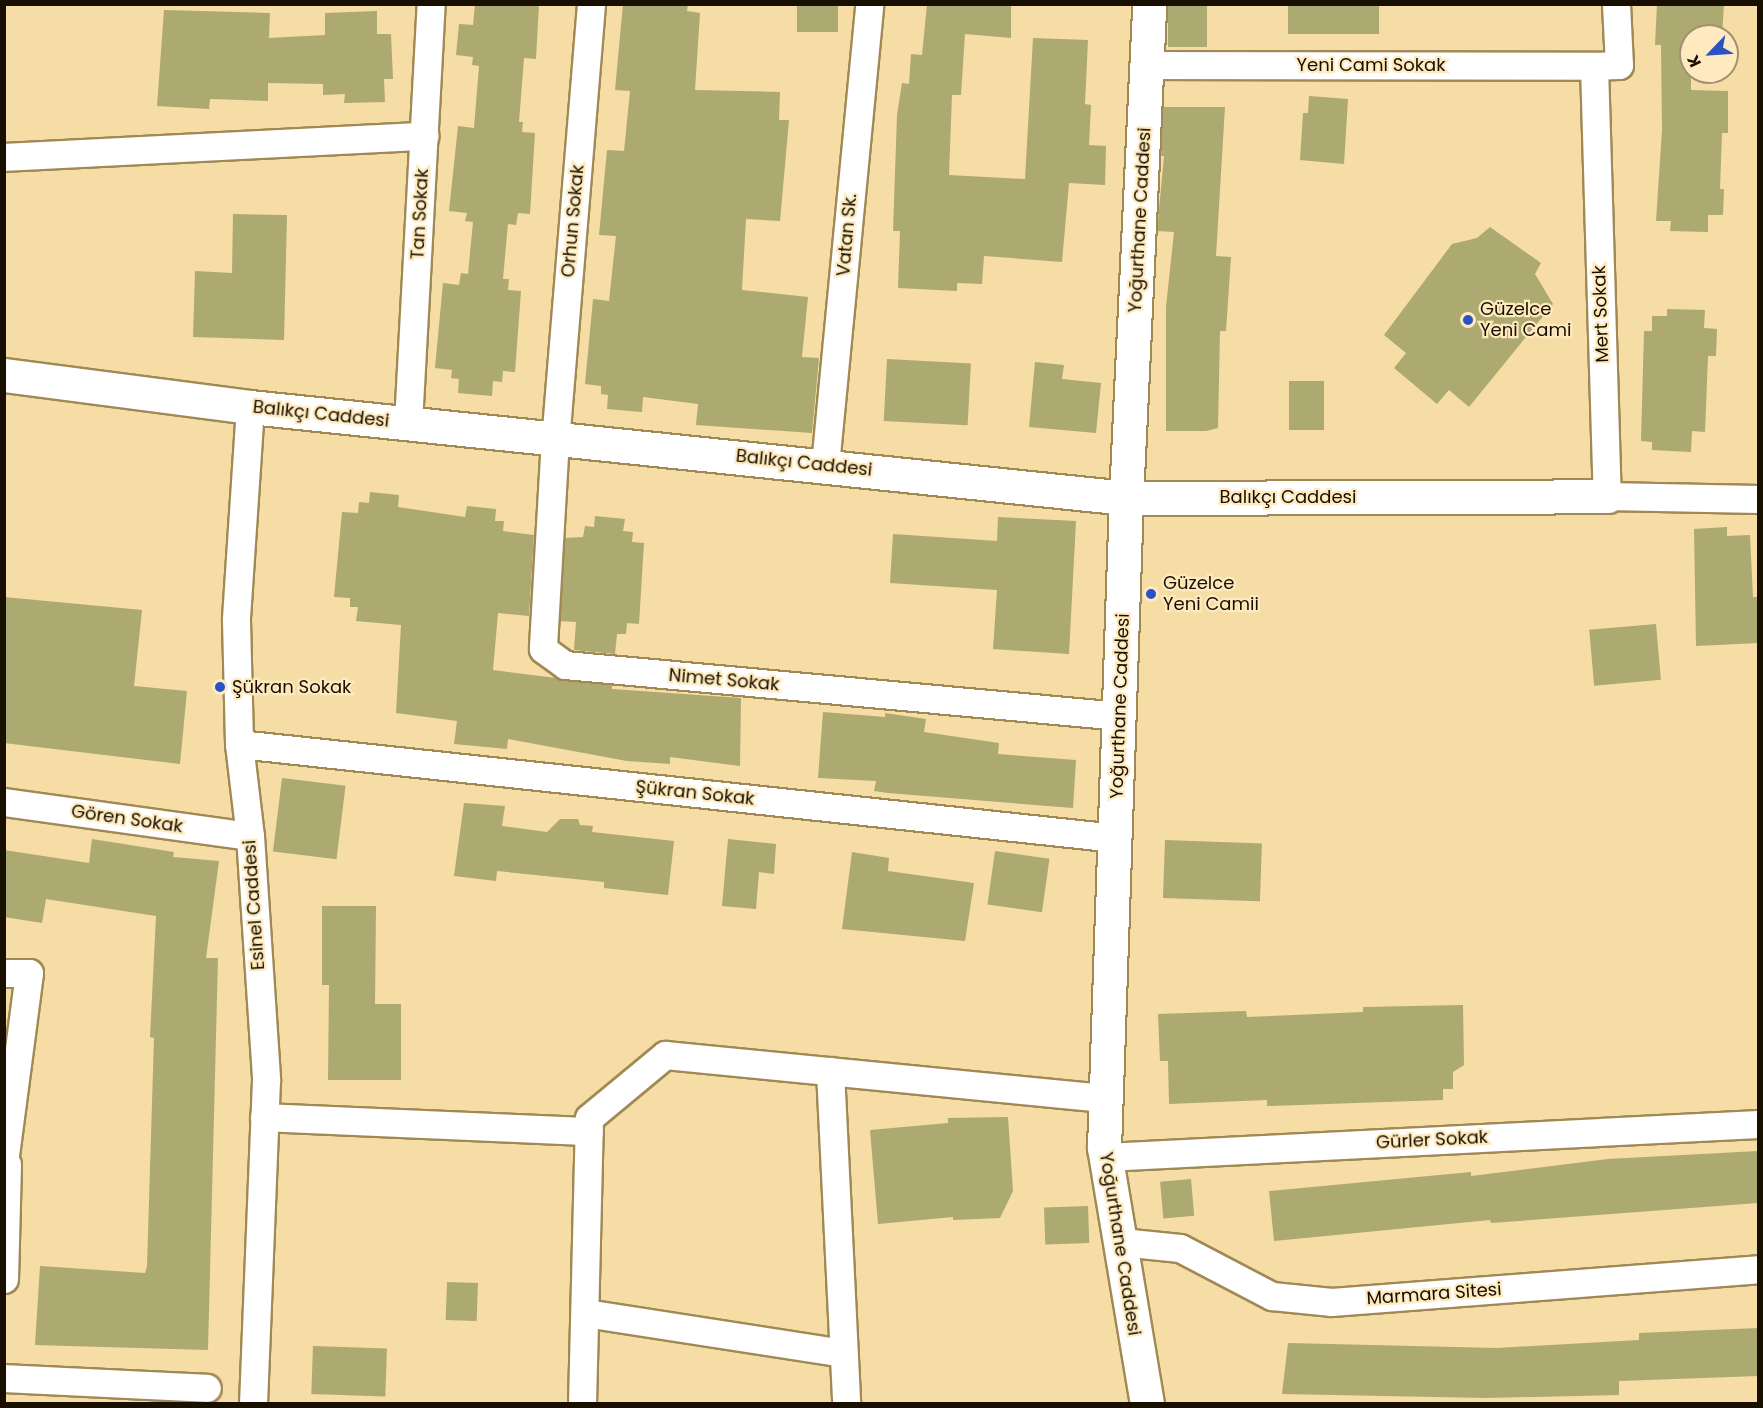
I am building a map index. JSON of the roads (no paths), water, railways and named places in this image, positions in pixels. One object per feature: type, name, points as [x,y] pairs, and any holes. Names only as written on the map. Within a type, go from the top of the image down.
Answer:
[{"type":"main road","name":"Yoğurthane Caddesi","points":[[1147,1404],[1105,1153],[1126,498],[1148,65],[1149,4]]},
{"type":"main road","name":"Balıkçı Caddesi","points":[[4,375],[250,407],[1126,498],[1606,496]]},
{"type":"street","name":"Tan Sokak","points":[[408,423],[431,4]]},
{"type":"street","name":"Orhun Sokak","points":[[555,438],[591,4]]},
{"type":"street","name":"Vatan Sk.","points":[[825,465],[869,4]]},
{"type":"street","points":[[1594,66],[1619,65],[1616,4]]},
{"type":"street","name":"Yeni Cami Sokak","points":[[1148,65],[1594,66]]},
{"type":"street","name":"Mert Sokak","points":[[1594,66],[1606,496]]},
{"type":"street","points":[[4,157],[424,136]]},
{"type":"street","name":"Esinel Caddesi","points":[[250,407],[236,620],[239,744],[250,836],[266,1080],[254,1404]]},
{"type":"street","name":"Nimet Sokak","points":[[555,438],[543,649],[565,665],[1120,716]]},
{"type":"street","points":[[1606,496],[1758,499]]},
{"type":"street","name":"Şükran Sokak","points":[[239,744],[1116,838]]},
{"type":"street","name":"Gören Sokak","points":[[4,801],[250,836]]},
{"type":"street","points":[[4,972],[29,974],[6,1164],[4,1279]]},
{"type":"street","points":[[582,1404],[589,1118],[665,1055],[1106,1098]]},
{"type":"street","points":[[830,1071],[846,1404]]},
{"type":"street","points":[[264,1117],[589,1131]]},
{"type":"street","name":"Gürler Sokak","points":[[1105,1153],[1758,1124]]},
{"type":"street","name":"Marmara Sitesi","points":[[1120,1242],[1180,1248],[1272,1296],[1332,1302],[1758,1269]]},
{"type":"street","points":[[585,1313],[843,1353]]},
{"type":"street","points":[[4,1378],[207,1388]]},
{"type":"place","name":"Güzelce Yeni Cami","points":[[1468,320]]},
{"type":"place","name":"Güzelce Yeni Camii","points":[[1151,594]]},
{"type":"place","name":"Şükran Sokak","points":[[220,687]]}]
